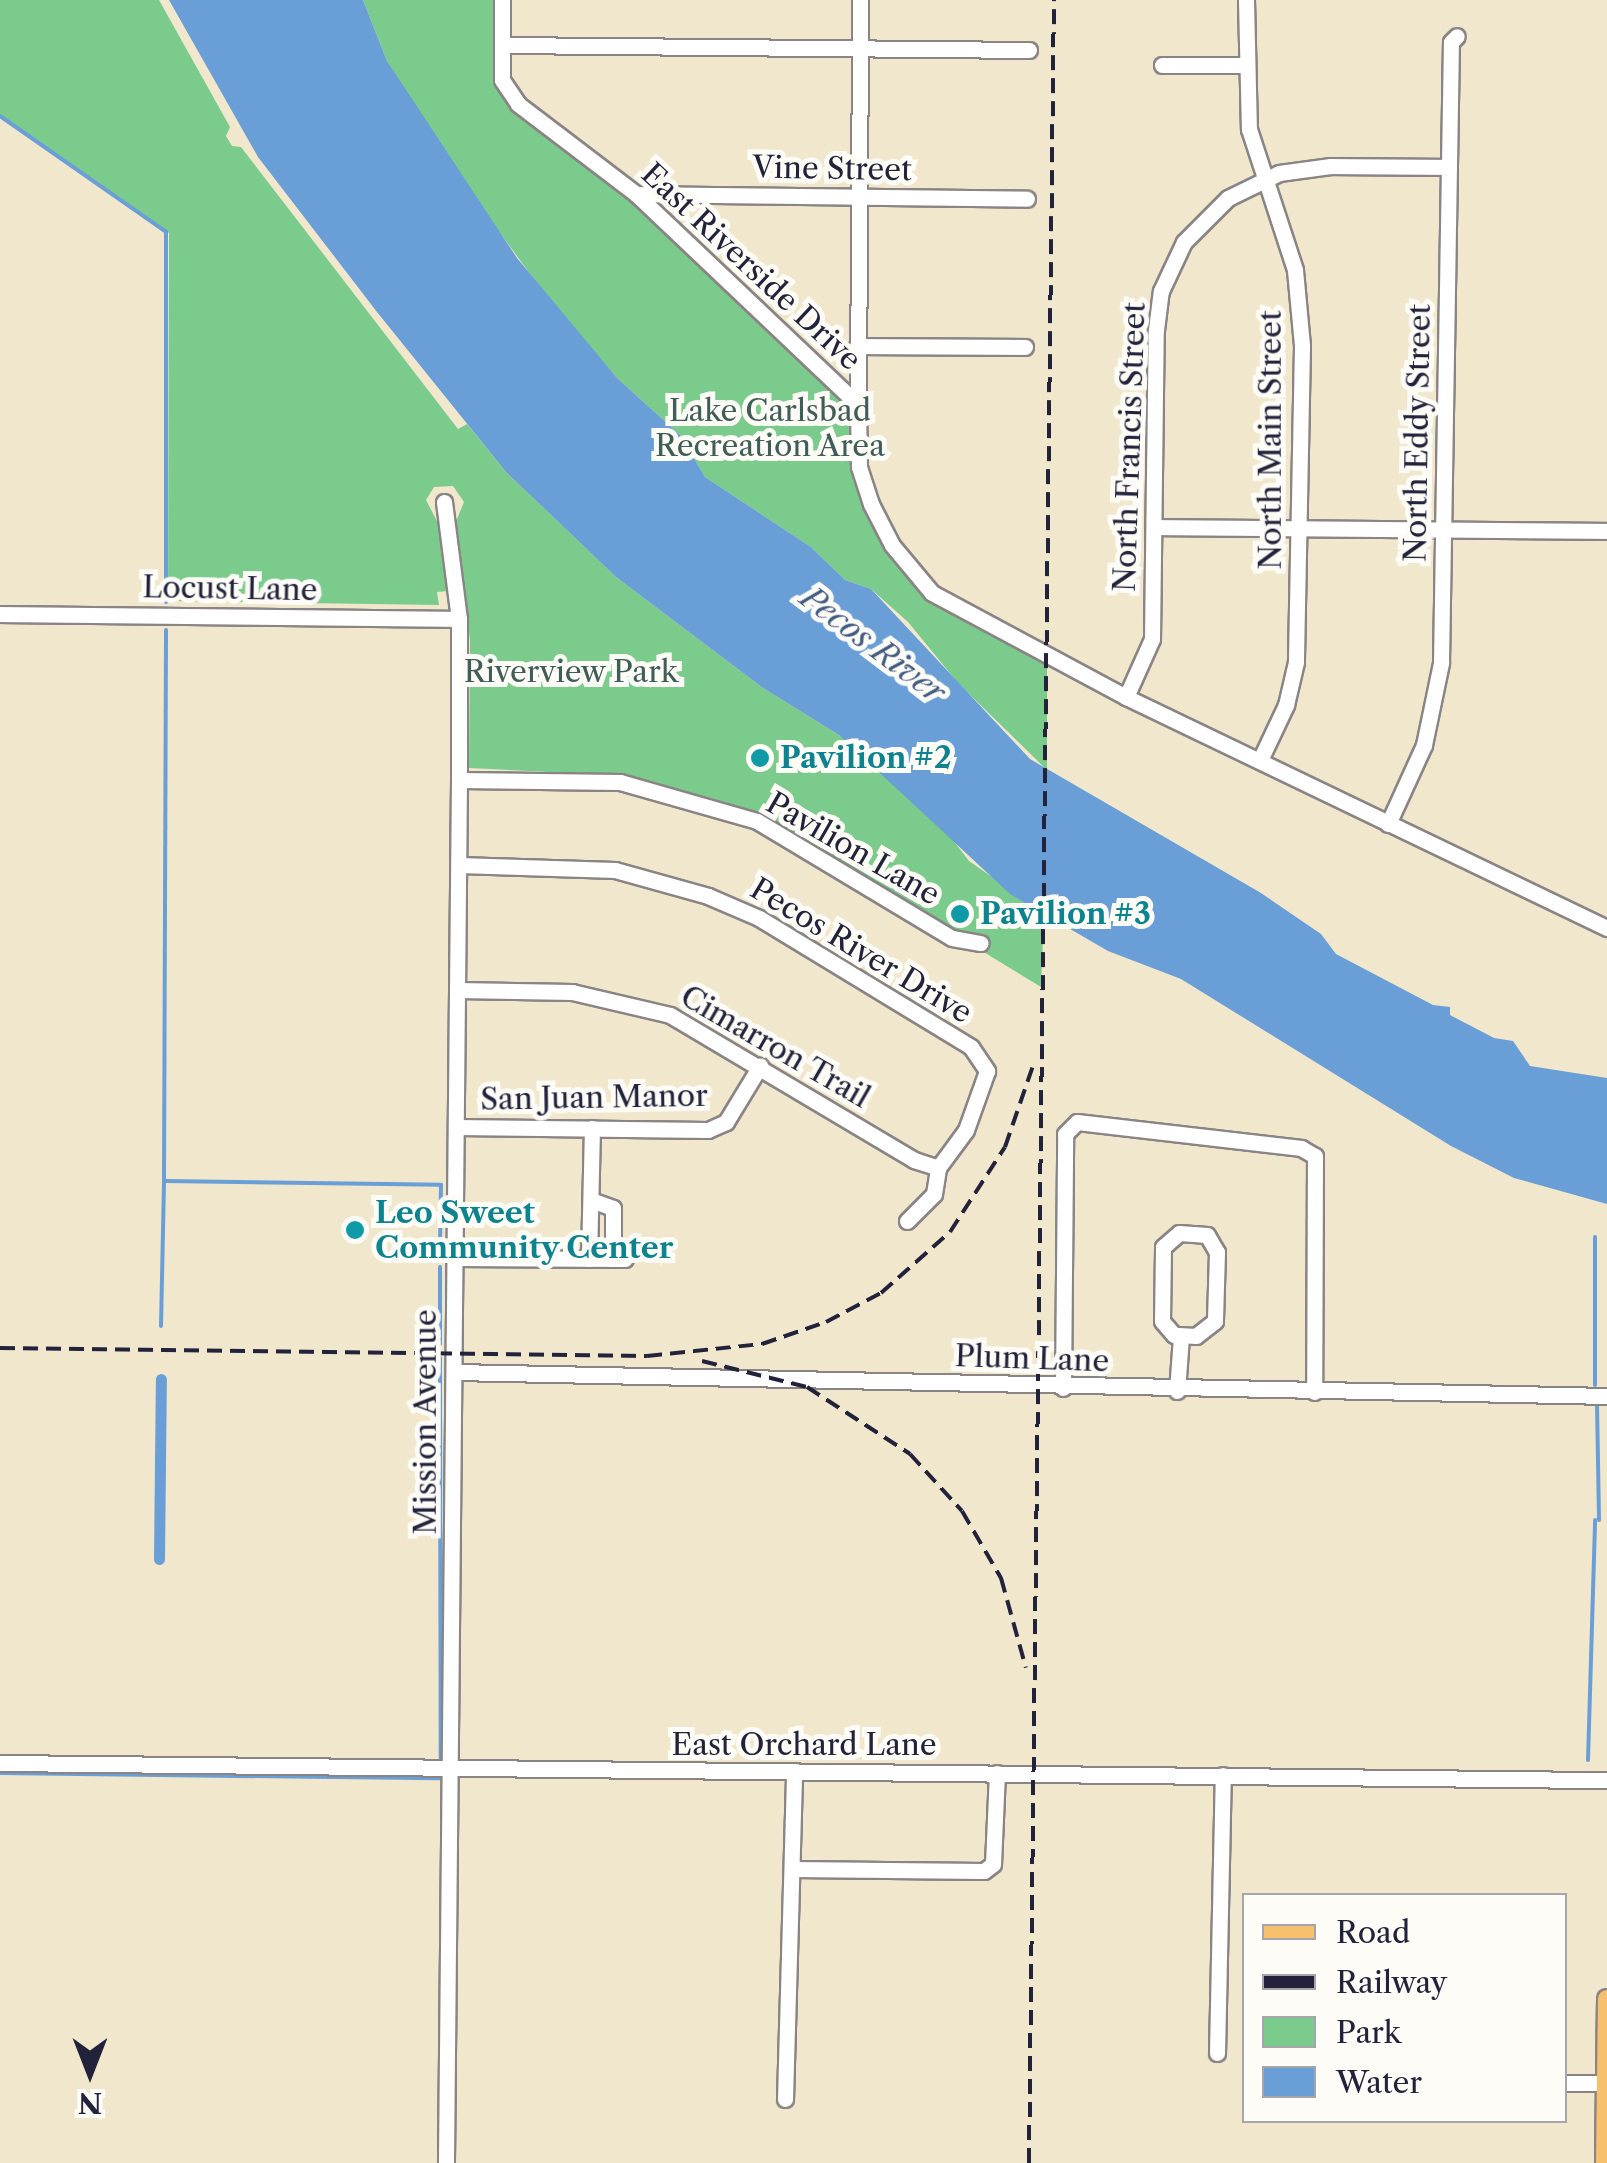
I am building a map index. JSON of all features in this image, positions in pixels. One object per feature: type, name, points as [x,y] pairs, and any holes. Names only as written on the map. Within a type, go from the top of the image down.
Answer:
[{"type":"main road","points":[[1606,2163],[1607,2000]]},
{"type":"street","name":"East Riverside Drive","points":[[502,0],[502,80],[518,104],[636,194],[858,404],[860,467],[870,504],[921,582],[978,622],[1126,697],[1607,928]]},
{"type":"street","points":[[858,404],[860,0]]},
{"type":"street","name":"North Main Street","points":[[1246,0],[1249,129],[1283,225],[1300,303],[1296,662],[1286,705],[1260,760]]},
{"type":"street","name":"North Eddy Street","points":[[1388,824],[1417,765],[1434,705],[1444,529],[1450,42],[1457,36]]},
{"type":"street","points":[[502,46],[1029,50]]},
{"type":"street","points":[[1162,65],[1246,65]]},
{"type":"street","points":[[1264,178],[1313,167],[1449,168]]},
{"type":"street","name":"North Francis Street","points":[[1126,697],[1152,639],[1161,291],[1202,220],[1264,178]]},
{"type":"street","name":"Vine Street","points":[[636,194],[1027,199]]},
{"type":"street","points":[[858,346],[1025,347]]},
{"type":"street","name":"Mission Avenue","points":[[444,502],[459,619],[460,780],[446,2163]]},
{"type":"street","points":[[1154,526],[1607,531]]},
{"type":"street","name":"Locust Lane","points":[[0,614],[459,619]]},
{"type":"street","name":"Pavilion Lane","points":[[460,780],[620,782],[756,822],[952,938],[981,943]]},
{"type":"street","name":"Pecos River Drive","points":[[459,865],[602,868],[708,896],[759,918],[971,1047],[987,1071],[966,1130],[938,1168],[934,1194],[907,1221]]},
{"type":"street","name":"Cimarron Trail","points":[[457,990],[572,992],[624,1001],[683,1020],[926,1167],[938,1168]]},
{"type":"street","name":"San Juan Manor","points":[[456,1127],[717,1128],[760,1066]]},
{"type":"street","points":[[1063,1388],[1064,1134],[1077,1122],[1301,1148],[1315,1156],[1314,1392]]},
{"type":"street","points":[[589,1259],[592,1128]]},
{"type":"street","points":[[455,1258],[619,1259],[613,1208],[590,1200]]},
{"type":"street","points":[[1199,1233],[1212,1240],[1217,1252],[1215,1321],[1203,1334],[1181,1337],[1162,1321],[1163,1247],[1172,1234],[1199,1233]]},
{"type":"street","points":[[1177,1390],[1181,1337]]},
{"type":"street","name":"Plum Lane","points":[[454,1372],[1063,1388],[1607,1396]]},
{"type":"street","name":"East Orchard Lane","points":[[0,1763],[1607,1780]]},
{"type":"street","points":[[785,2098],[794,1773]]},
{"type":"street","points":[[792,1869],[984,1870],[993,1864],[997,1774]]},
{"type":"street","points":[[1217,2053],[1223,1775]]},
{"type":"street","points":[[1567,2083],[1606,2084]]},
{"type":"green space","name":"Riverview Park","points":[[0,0],[159,0],[230,127],[226,136],[232,146],[241,147],[458,429],[467,424],[506,472],[616,577],[763,688],[839,735],[939,822],[969,861],[1044,913],[1041,987],[760,815],[607,775],[469,768],[470,640],[455,524],[464,502],[453,486],[434,487],[426,500],[441,529],[449,591],[437,592],[439,605],[168,601],[169,232],[0,114]]},
{"type":"green space","name":"Lake Carlsbad Recreation Area","points":[[363,0],[502,0],[505,87],[636,194],[858,405],[863,482],[921,582],[1047,657],[1047,770],[958,683],[908,622],[871,589],[845,580],[811,547],[705,477],[680,435],[617,378],[555,308],[457,174],[387,61]]},
{"type":"water","name":"Pecos River","points":[[169,0],[363,0],[387,61],[517,258],[617,378],[680,435],[705,477],[811,547],[845,580],[871,589],[1030,759],[1261,893],[1321,934],[1336,954],[1433,1005],[1450,1007],[1450,1015],[1494,1038],[1513,1041],[1530,1066],[1607,1078],[1607,1204],[1514,1178],[1451,1146],[1181,979],[1108,951],[1010,894],[839,735],[763,688],[616,577],[506,472],[377,312],[258,157]]},
{"type":"waterway","points":[[0,116],[166,232],[166,602]]},
{"type":"waterway","points":[[164,1181],[166,630]]},
{"type":"waterway","points":[[161,1326],[164,1181],[441,1185],[440,1249]]},
{"type":"waterway","points":[[1595,1237],[1595,1385]]},
{"type":"waterway","points":[[440,1267],[440,1344]]},
{"type":"waterway","points":[[440,1358],[441,1758]]},
{"type":"waterway","points":[[159,1559],[161,1379]]},
{"type":"waterway","points":[[1597,1404],[1599,1520]]},
{"type":"waterway","points":[[1588,1760],[1595,1520]]},
{"type":"waterway","points":[[0,1773],[439,1778]]},
{"type":"railway","points":[[1029,2163],[1054,0]]},
{"type":"railway","points":[[0,1348],[647,1356],[762,1344],[826,1322],[881,1293],[950,1232],[1005,1147],[1034,1063]]},
{"type":"railway","points":[[702,1361],[807,1387],[910,1454],[962,1511],[1001,1578],[1026,1668]]},
{"type":"place","name":"Pavilion #2","points":[[760,758]]},
{"type":"place","name":"Pavilion #3","points":[[960,914]]},
{"type":"place","name":"Leo Sweet Community Center","points":[[355,1230]]}]
